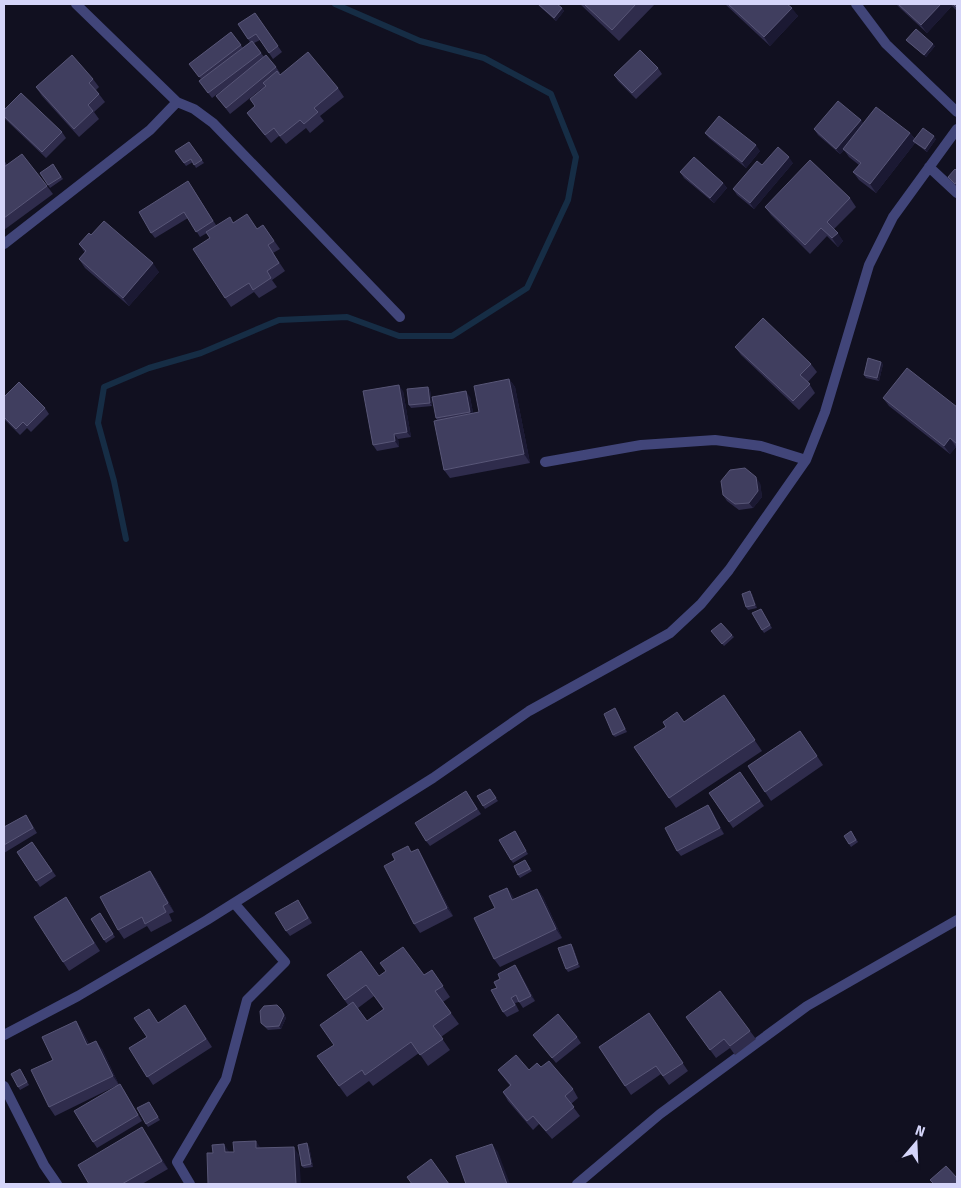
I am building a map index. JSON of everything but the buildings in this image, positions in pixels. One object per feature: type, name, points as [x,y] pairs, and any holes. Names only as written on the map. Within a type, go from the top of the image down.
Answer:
[{"type":"street","points":[[76,4],[177,102],[194,109],[213,123],[400,316]]},
{"type":"street","points":[[856,4],[886,44],[957,112]]},
{"type":"street","points":[[4,244],[144,136],[177,102]]},
{"type":"street","points":[[4,1035],[78,996],[234,903],[433,778],[529,712],[670,632],[701,604],[729,570],[806,460],[826,412],[869,265],[893,217],[957,129]]},
{"type":"street","points":[[928,167],[957,193]]},
{"type":"street","points":[[545,462],[641,445],[715,440],[761,446],[806,460]]},
{"type":"street","points":[[190,1184],[177,1162],[226,1079],[247,1000],[285,962],[234,903]]},
{"type":"street","points":[[577,1184],[660,1114],[807,1006],[957,920]]},
{"type":"street","points":[[4,1086],[44,1165],[57,1184]]},
{"type":"waterway","points":[[126,539],[114,481],[98,423],[104,387],[149,368],[201,353],[279,320],[347,317],[399,336],[452,336],[527,288],[568,200],[576,157],[551,94],[484,58],[420,41],[335,4]]}]
